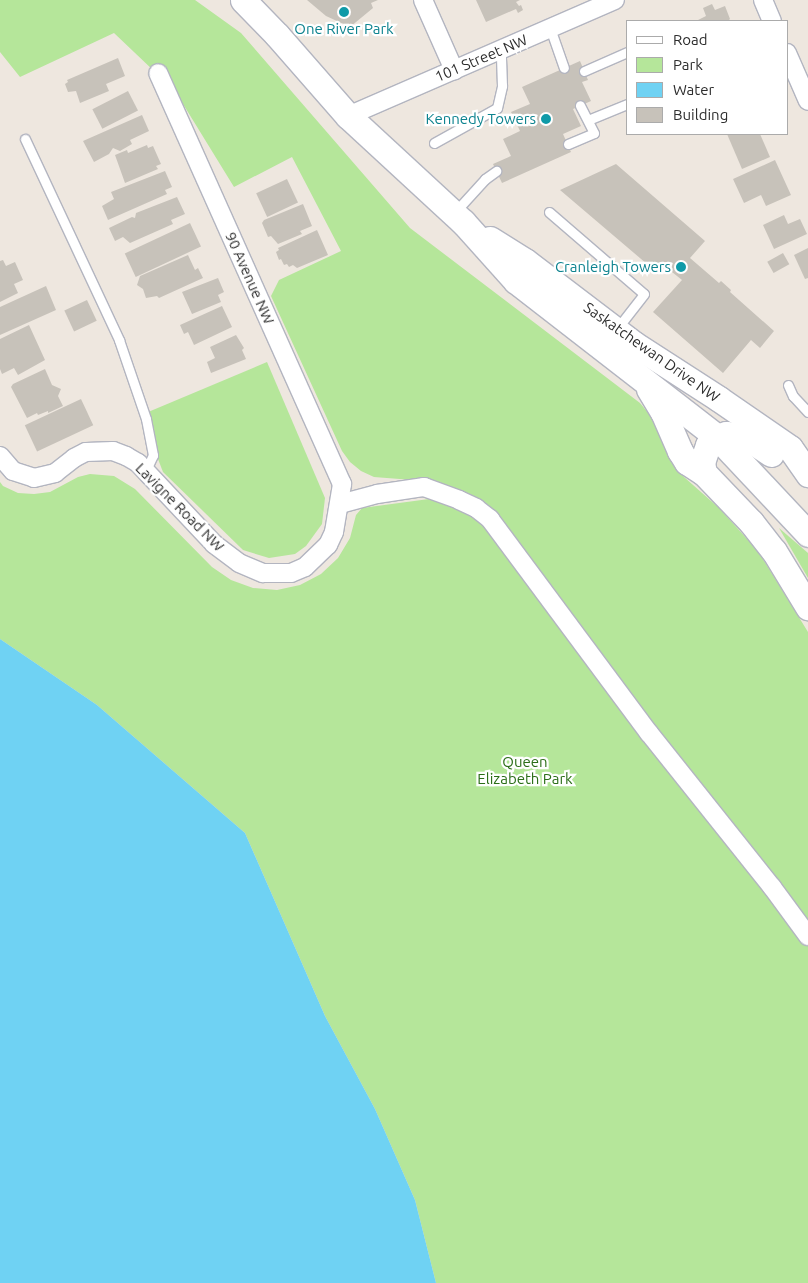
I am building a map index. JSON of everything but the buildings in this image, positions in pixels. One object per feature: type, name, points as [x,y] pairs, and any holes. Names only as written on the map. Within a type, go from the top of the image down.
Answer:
[{"type":"main road","name":"Saskatchewan Drive NW","points":[[243,0],[277,35],[348,116],[458,218],[516,280],[717,437],[808,534]]},
{"type":"main road","name":"Saskatchewan Drive NW","points":[[458,218],[525,261],[616,330],[790,448],[808,474]]},
{"type":"main road","points":[[640,376],[663,412],[680,451],[687,462],[704,473],[751,522],[768,544],[808,607]]},
{"type":"main road","points":[[704,473],[703,454],[708,445],[717,437],[726,434],[747,438],[783,462],[808,485]]},
{"type":"street","points":[[423,0],[454,70]]},
{"type":"street","name":"101 Street NW","points":[[348,116],[550,28],[595,4],[615,0]]},
{"type":"street","points":[[763,0],[772,20]]},
{"type":"street","points":[[788,55],[808,101]]},
{"type":"street","name":"90 Avenue NW","points":[[158,73],[342,484]]},
{"type":"street","name":"Lavigne Road NW","points":[[0,456],[13,471],[23,476],[44,477],[54,473],[74,458],[100,450],[113,451],[126,456],[138,463],[214,544],[239,563],[263,573],[291,573],[305,567],[328,545],[334,532],[342,484]]},
{"type":"street","points":[[340,504],[377,494],[424,488],[459,500],[476,508],[490,519],[649,734],[772,887],[808,936]]},
{"type":"lane","points":[[550,28],[564,68]]},
{"type":"lane","points":[[434,143],[497,108],[502,86],[501,49]]},
{"type":"lane","points":[[584,71],[626,52]]},
{"type":"lane","points":[[588,120],[626,104]]},
{"type":"lane","points":[[568,144],[594,133],[580,105]]},
{"type":"lane","points":[[25,139],[119,340],[146,420],[153,455],[145,472]]},
{"type":"lane","points":[[458,218],[485,178],[496,171]]},
{"type":"lane","points":[[549,212],[644,294],[616,330]]},
{"type":"lane","points":[[788,385],[793,396],[808,412]]},
{"type":"green space","name":"Queen Elizabeth Park","points":[[0,0],[195,0],[241,33],[410,228],[640,403],[654,420],[684,477],[719,508],[758,551],[808,632],[808,1283],[436,1283],[415,1200],[375,1109],[325,1016],[245,833],[97,705],[0,639],[0,482],[3,486],[18,493],[34,494],[50,492],[78,477],[90,474],[114,476],[135,489],[212,567],[231,580],[253,588],[277,590],[300,585],[321,574],[338,558],[350,538],[356,515],[362,508],[429,499],[438,482],[374,477],[361,471],[350,462],[342,451],[271,296],[279,280],[341,251],[292,157],[234,187],[175,91],[114,33],[20,77],[0,52]]},
{"type":"green space","points":[[267,362],[325,498],[322,524],[306,546],[295,554],[269,558],[243,550],[163,472],[141,415]]},
{"type":"green space","points":[[779,528],[808,553],[808,578]]},
{"type":"water","points":[[0,639],[97,705],[245,833],[325,1016],[375,1109],[415,1200],[436,1283],[0,1283]]},
{"type":"place","name":"One River Park","points":[[344,12]]},
{"type":"place","name":"Kennedy Towers","points":[[546,119]]},
{"type":"place","name":"Cranleigh Towers","points":[[681,267]]}]
